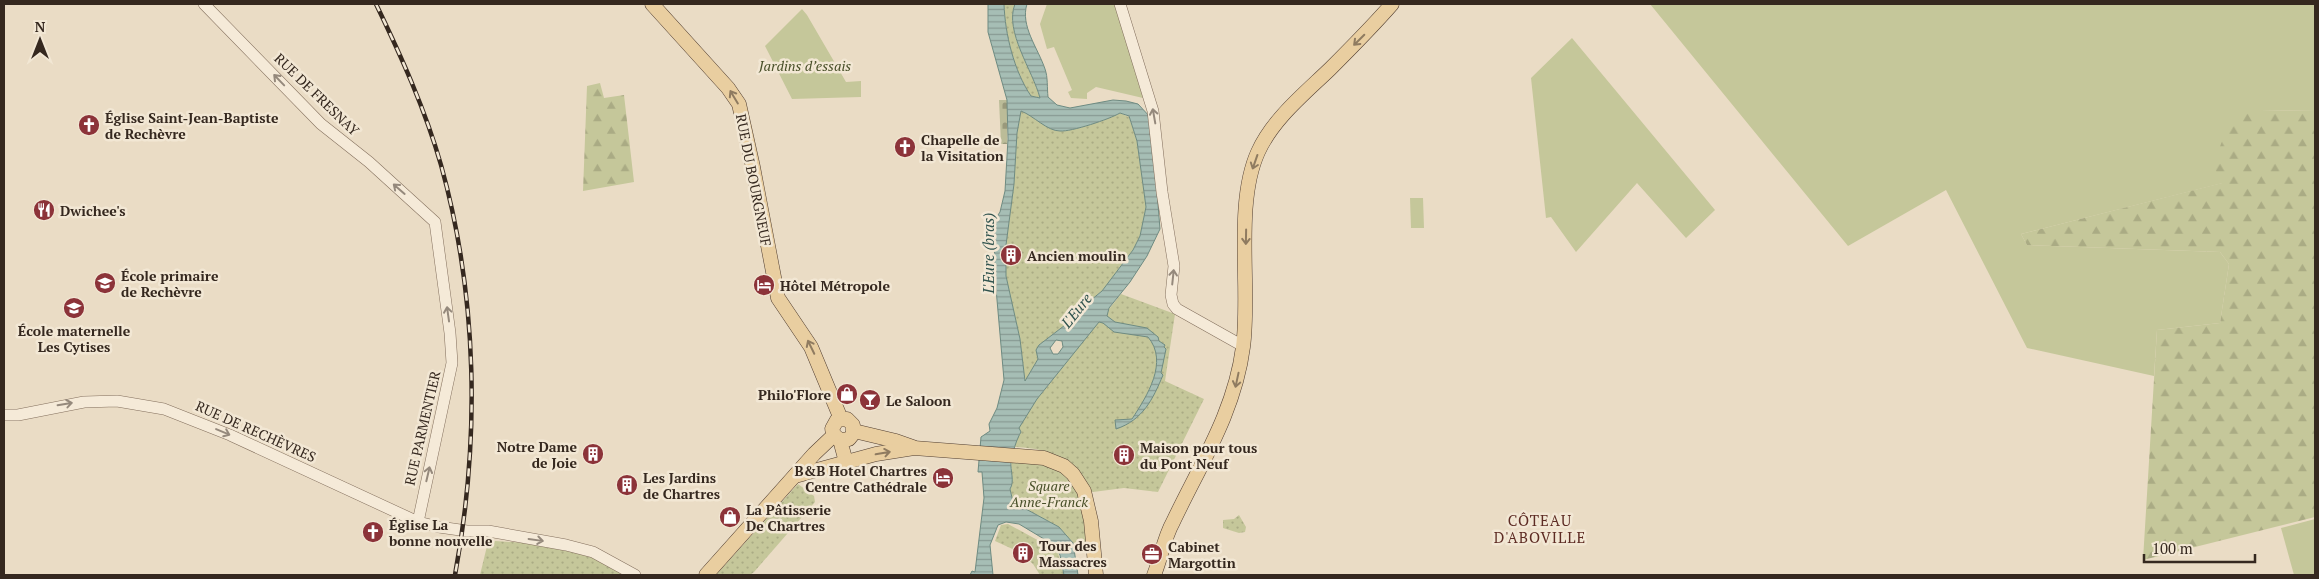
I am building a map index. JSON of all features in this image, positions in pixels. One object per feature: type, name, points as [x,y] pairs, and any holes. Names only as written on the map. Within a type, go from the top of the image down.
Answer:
[{"type":"main road","name":"RUE DU BOURGNEUF","points":[[652,4],[728,88],[739,104],[754,167],[778,298],[811,347],[840,419],[850,420],[853,425],[845,436]]},
{"type":"main road","points":[[1154,575],[1172,524],[1228,408],[1236,384],[1243,346],[1247,195],[1258,152],[1266,137],[1290,108],[1371,28],[1392,4]]},
{"type":"main road","points":[[706,575],[795,476],[845,436],[896,441],[914,448]]},
{"type":"main road","points":[[845,436],[849,461]]},
{"type":"main road","points":[[795,476],[849,461],[914,448],[1044,458],[1064,466],[1073,474],[1084,491],[1088,503],[1096,575]]},
{"type":"street","name":"RUE DE FRESNAY","points":[[204,4],[321,124],[369,162],[435,222]]},
{"type":"street","points":[[1120,4],[1154,111],[1162,192],[1174,266],[1171,295],[1173,304],[1177,309],[1190,317],[1243,346]]},
{"type":"street","name":"RUE PARMENTIER","points":[[418,522],[452,363],[450,333],[435,222]]},
{"type":"street","name":"RUE DE RECHÈVRES","points":[[4,415],[18,415],[84,402],[117,401],[164,409],[230,435],[418,522],[467,531],[488,531],[566,544],[593,552],[636,575]]},
{"type":"green space","points":[[1004,4],[1015,4],[1013,26],[1016,38],[1040,98],[1031,96],[1015,64],[1008,40]]},
{"type":"green space","points":[[1047,4],[1115,4],[1143,98],[1096,87],[1087,93],[1087,99],[1071,98],[1068,92],[1072,90],[1054,47],[1047,49],[1040,24]]},
{"type":"green space","points":[[1650,4],[2315,4],[2315,111],[2261,110],[2223,183],[2021,234],[2027,245],[2220,252],[2229,264],[2220,323],[2157,330],[2154,376],[2027,348],[1946,190],[1848,246]]},
{"type":"green space","name":"Jardins d’essais","points":[[802,9],[846,82],[861,81],[861,97],[792,99],[765,46]]},
{"type":"green space","points":[[1572,38],[1715,210],[1686,238],[1637,183],[1576,252],[1551,217],[1546,218],[1531,78]]},
{"type":"green space","points":[[600,83],[604,98],[624,95],[634,182],[583,191],[587,86]]},
{"type":"green space","points":[[999,100],[1007,100],[1007,144],[1001,144]]},
{"type":"green space","points":[[2261,110],[2315,111],[2315,517],[2143,560],[2157,330],[2220,323],[2229,264],[2220,252],[2027,245],[2021,234],[2222,183],[2213,165],[2232,115]]},
{"type":"green space","points":[[1021,111],[1051,128],[1061,131],[1088,125],[1120,113],[1129,117],[1137,141],[1146,207],[1140,236],[1133,250],[1102,291],[1080,309],[1069,322],[1039,345],[1038,359],[1025,381],[1020,339],[1006,277],[1006,244],[1014,184],[1017,133]]},
{"type":"green space","points":[[1410,198],[1423,198],[1424,228],[1411,228]]},
{"type":"green space","points":[[1121,294],[1175,314],[1165,381],[1204,399],[1158,492],[1124,488],[1093,492],[1058,457],[1040,450],[1015,447],[1015,440],[1021,432],[1018,428],[1037,399]]},
{"type":"green space","name":"Square Anne-Franck","points":[[1011,459],[1043,461],[1065,472],[1081,492],[1090,542],[1073,543],[1059,527],[1013,502],[1010,489],[1012,485]]},
{"type":"green space","points":[[798,484],[814,496],[815,502],[754,572],[750,575],[716,575]]},
{"type":"green space","points":[[1239,515],[1246,527],[1245,532],[1239,533],[1223,528],[1223,520],[1234,519]]},
{"type":"green space","points":[[2315,519],[2315,575],[2294,575],[2281,528]]},
{"type":"green space","points":[[1008,524],[1058,553],[1064,575],[1040,575],[1033,564],[1025,557],[1026,549],[1021,549],[1019,552],[995,541],[1001,525]]},
{"type":"green space","points":[[495,541],[544,544],[596,558],[630,575],[480,575],[487,546]]},
{"type":"shaded area","points":[[988,4],[1004,4],[1008,40],[1015,64],[1031,96],[1040,98],[1013,26],[1015,4],[1027,4],[1025,12],[1028,29],[1046,72],[1048,97],[1057,105],[1070,108],[1113,100],[1126,101],[1138,104],[1151,118],[1160,229],[1147,256],[1130,282],[1109,308],[1107,316],[1115,322],[1147,328],[1158,337],[1166,349],[1161,373],[1163,375],[1146,408],[1133,420],[1116,429],[1115,420],[1132,419],[1144,400],[1154,379],[1156,357],[1154,347],[1148,337],[1114,332],[1099,322],[1037,399],[1019,428],[1021,432],[1011,461],[1012,479],[1010,489],[1013,502],[1059,527],[1073,543],[1078,575],[1064,575],[1060,555],[1054,545],[1019,524],[1006,522],[998,525],[990,545],[993,575],[970,575],[972,571],[975,572],[984,498],[982,472],[978,472],[981,437],[990,431],[989,424],[997,408],[1004,380],[995,277],[994,221],[1000,212],[1005,191],[1008,139],[1007,100],[988,32]],"holes":[[[1021,111],[1050,129],[1060,131],[1090,125],[1120,113],[1129,116],[1137,141],[1146,207],[1140,236],[1133,250],[1102,291],[1080,309],[1069,322],[1039,345],[1036,350],[1038,359],[1025,381],[1020,339],[1006,276],[1006,245],[1014,184],[1017,133]],[[1056,340],[1062,341],[1063,347],[1058,354],[1053,354],[1050,348]]]},
{"type":"railway","points":[[376,4],[412,83],[435,144],[453,215],[462,266],[471,369],[471,421],[469,473],[455,575]]},
{"type":"place","name":"Église Saint-Jean-Baptiste de Rechèvre","points":[[89,125]]},
{"type":"place","name":"Chapelle de la Visitation","points":[[905,147]]},
{"type":"place","name":"Dwichee's","points":[[44,210]]},
{"type":"place","name":"Ancien moulin","points":[[1011,255]]},
{"type":"place","name":"École primaire de Rechèvre","points":[[105,283]]},
{"type":"place","name":"Hôtel Métropole","points":[[764,285]]},
{"type":"place","name":"École maternelle Les Cytises","points":[[74,308]]},
{"type":"place","name":"Philo'Flore","points":[[847,394]]},
{"type":"place","name":"Le Saloon","points":[[870,400]]},
{"type":"place","name":"Notre Dame de Joie","points":[[593,454]]},
{"type":"place","name":"Maison pour tous du Pont Neuf","points":[[1124,455]]},
{"type":"place","name":"B&B Hotel Chartres Centre Cathédrale","points":[[943,478]]},
{"type":"place","name":"Les Jardins de Chartres","points":[[627,485]]},
{"type":"place","name":"La Pâtisserie De Chartres","points":[[730,517]]},
{"type":"place","name":"Église La bonne nouvelle","points":[[373,532]]},
{"type":"place","name":"Tour des Massacres","points":[[1023,553]]},
{"type":"place","name":"Cabinet Margottin","points":[[1152,554]]},
{"type":"district","name":"CÔTEAU D'ABOVILLE","points":[[1540,528]]},
{"type":"water label","name":"L'Eure (bras)","points":[[988,253]]},
{"type":"water label","name":"L'Eure","points":[[1076,310]]}]
